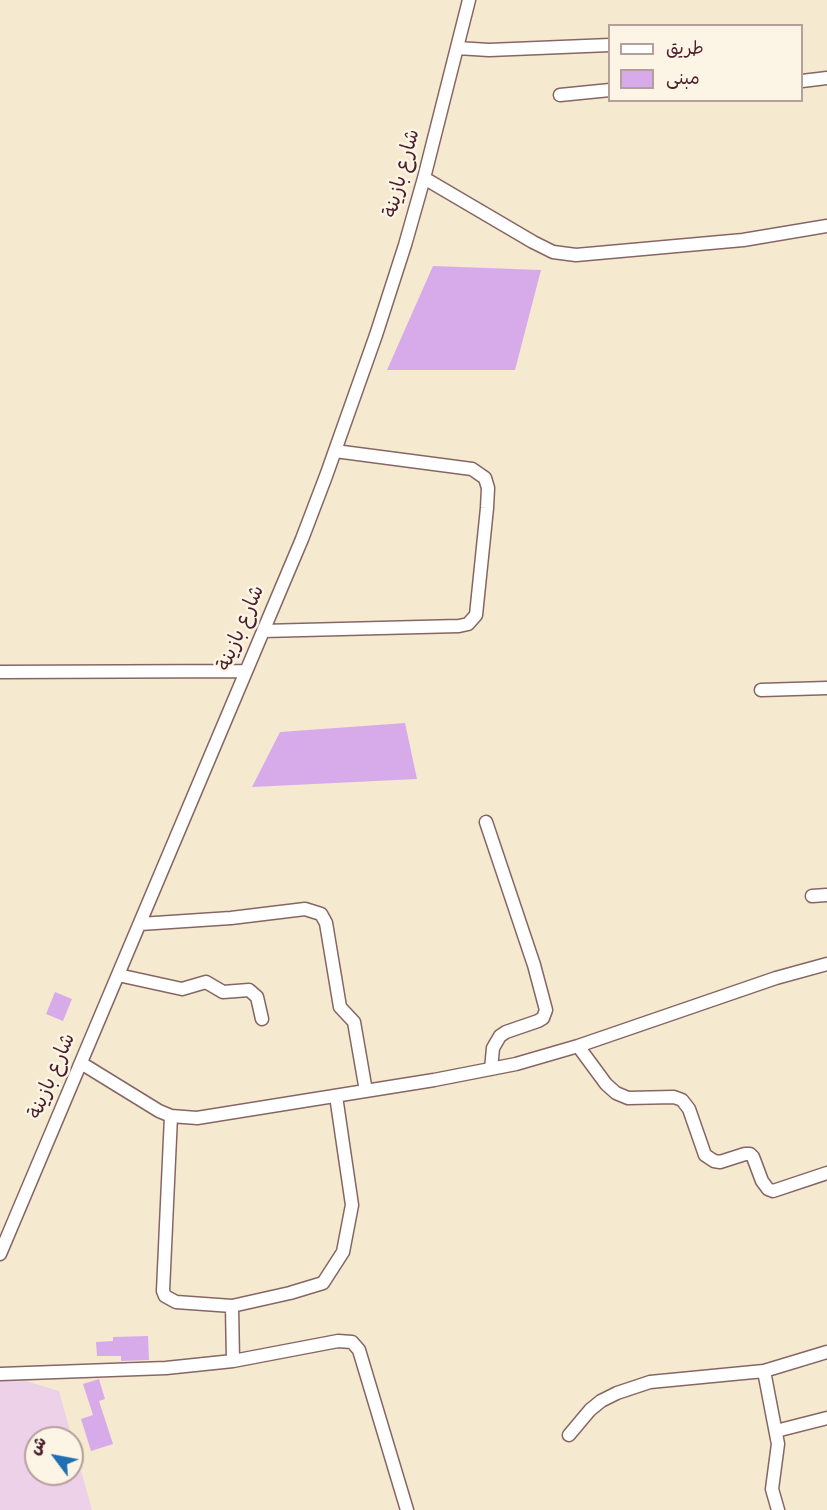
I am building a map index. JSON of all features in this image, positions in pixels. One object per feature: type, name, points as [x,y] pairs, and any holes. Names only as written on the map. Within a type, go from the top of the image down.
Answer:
[{"type":"street","name":"شارع بازينة","points":[[0,1254],[302,539],[335,451],[376,335],[424,178],[469,0]]},
{"type":"street","points":[[457,48],[489,50],[608,45]]},
{"type":"street","points":[[803,81],[827,78]]},
{"type":"street","points":[[560,95],[608,90]]},
{"type":"street","points":[[424,178],[533,243],[553,252],[576,255],[743,240],[827,226]]},
{"type":"street","points":[[263,631],[459,626],[468,624],[476,615],[487,508],[488,488],[485,478],[472,469],[335,451]]},
{"type":"street","points":[[0,672],[246,671]]},
{"type":"street","points":[[761,690],[827,688]]},
{"type":"street","points":[[486,822],[534,965],[546,1010],[543,1018],[506,1032],[495,1041],[491,1069]]},
{"type":"street","points":[[812,896],[827,895]]},
{"type":"street","points":[[140,924],[231,918],[305,909],[321,914],[326,923],[340,1007],[354,1022],[366,1091]]},
{"type":"street","points":[[81,1064],[147,1105],[171,1116],[197,1118],[491,1069],[578,1046],[776,978],[827,964]]},
{"type":"street","points":[[118,975],[182,988],[206,982],[224,992],[249,990],[257,997],[262,1018]]},
{"type":"street","points":[[578,1046],[606,1084],[616,1093],[628,1098],[682,1100],[689,1109],[705,1155],[720,1162],[750,1154],[768,1189],[774,1191],[827,1173]]},
{"type":"street","points":[[171,1116],[163,1291],[165,1296],[176,1302],[232,1306],[290,1293],[323,1282],[343,1252],[351,1205],[336,1096]]},
{"type":"street","points":[[232,1306],[233,1360]]},
{"type":"street","points":[[0,1374],[166,1368],[233,1360],[323,1343],[352,1342],[358,1350],[406,1510]]},
{"type":"street","points":[[569,1435],[590,1410],[602,1401],[617,1393],[650,1382],[764,1371],[827,1352]]},
{"type":"street","points":[[764,1371],[776,1431],[777,1452],[772,1489],[778,1510]]},
{"type":"street","points":[[776,1431],[827,1418]]},
{"type":"shaded area","points":[[0,1373],[59,1391],[69,1426],[24,1426],[24,1486],[84,1486],[84,1481],[92,1510],[0,1510]]},
{"type":"building","points":[[433,266],[541,270],[515,370],[387,370]]},
{"type":"building","points":[[405,723],[417,779],[252,787],[280,732]]},
{"type":"building","points":[[55,992],[72,999],[63,1021],[46,1014]]},
{"type":"building","points":[[148,1336],[149,1360],[121,1361],[121,1356],[97,1356],[96,1342],[113,1341],[113,1337]]},
{"type":"building","points":[[99,1379],[105,1399],[99,1401],[113,1444],[91,1451],[81,1419],[93,1415],[83,1384]]}]
